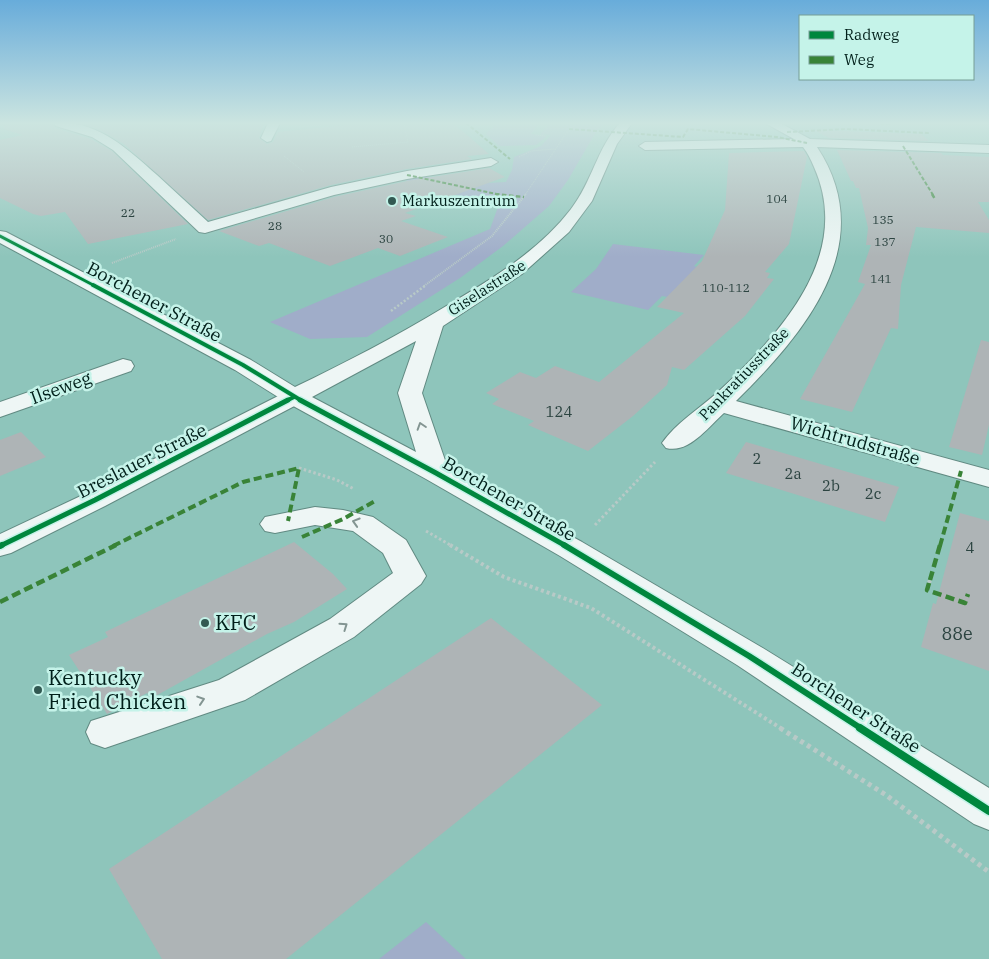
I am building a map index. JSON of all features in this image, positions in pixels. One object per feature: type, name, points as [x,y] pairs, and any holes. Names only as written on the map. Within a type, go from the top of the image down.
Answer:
[{"type":"street","points":[[140,168],[205,228],[331,191],[407,175],[454,168]]},
{"type":"street","name":"Giselastraße","points":[[294,397],[371,360],[496,286],[543,250],[578,210],[600,168]]},
{"type":"street","name":"Pankratiusstraße","points":[[675,443],[720,404],[778,344],[812,297],[832,241],[833,198],[827,178],[821,168]]},
{"type":"street","name":"Borchener Straße","points":[[0,236],[243,365],[294,397],[436,472],[571,550],[750,656],[989,811]]},
{"type":"street","points":[[433,323],[410,394],[436,472]]},
{"type":"street","name":"Ilseweg","points":[[0,410],[123,366]]},
{"type":"street","name":"Breslauer Straße","points":[[0,546],[113,491],[294,397]]},
{"type":"street","name":"Wichtrudstraße","points":[[720,404],[989,479]]},
{"type":"street","points":[[105,732],[232,690],[342,628],[410,576],[396,547],[363,524],[343,519],[315,516],[275,524]]},
{"type":"path","points":[[298,168],[331,191]]},
{"type":"path","points":[[391,311],[492,236],[524,197],[543,168]]},
{"type":"path","points":[[106,265],[205,228]]},
{"type":"path","points":[[571,550],[675,443]]},
{"type":"path","points":[[298,468],[337,480],[360,492]]},
{"type":"path","points":[[417,526],[504,577],[592,608],[886,795],[989,872]]},
{"type":"shaded area","points":[[512,168],[575,168],[549,206],[503,246],[460,278],[367,337],[310,339],[270,322],[490,229],[498,207],[405,180],[422,176],[470,184],[506,182]]},
{"type":"shaded area","points":[[613,244],[704,255],[694,266],[700,268],[673,298],[662,296],[648,310],[571,292],[596,269]]},
{"type":"shaded area","points":[[426,922],[466,959],[379,959]]},
{"type":"building","points":[[0,168],[129,168],[188,224],[88,244],[65,212],[41,216],[0,198]]},
{"type":"building","points":[[150,168],[415,168],[331,185],[208,220]]},
{"type":"building","points":[[489,168],[505,177],[405,213],[416,216],[401,221],[448,237],[400,256],[378,248],[330,266],[269,243],[259,246],[219,231],[334,197],[407,181]]},
{"type":"building","points":[[728,168],[805,168],[789,244],[765,272],[770,273],[767,278],[774,279],[745,316],[684,370],[672,367],[667,385],[633,416],[588,451],[528,425],[534,421],[492,404],[499,399],[486,393],[520,372],[536,378],[555,366],[599,382],[684,313],[657,307],[702,261],[725,210]]},
{"type":"building","points":[[845,168],[989,168],[989,202],[978,202],[989,220],[989,233],[916,227],[901,285],[898,329],[891,328],[852,412],[800,399],[865,284],[858,282],[871,245],[866,245],[868,228],[859,188],[856,188],[853,181],[851,181]]},
{"type":"building","points":[[981,340],[989,342],[989,425],[982,455],[949,447]]},
{"type":"building","points":[[21,432],[46,457],[0,476],[0,440]]},
{"type":"building","points":[[746,442],[899,487],[885,522],[726,473]]},
{"type":"building","points":[[960,513],[989,521],[989,671],[921,647],[933,603],[936,604]]},
{"type":"building","name":"KFC","points":[[294,542],[333,574],[347,589],[294,622],[267,634],[152,698],[147,693],[107,714],[69,655],[108,637],[105,632]]},
{"type":"building","points":[[491,618],[602,705],[286,959],[162,959],[109,869]]},
{"type":"marked path","points":[[916,168],[935,199]]},
{"type":"marked path","points":[[407,175],[503,196],[524,197]]},
{"type":"marked path","points":[[0,602],[243,482],[299,468],[288,521]]},
{"type":"marked path","points":[[930,580],[961,471]]},
{"type":"marked path","points":[[302,537],[343,519],[375,501]]},
{"type":"marked path","points":[[929,583],[927,590],[965,603],[968,594]]},
{"type":"cycle path","points":[[0,236],[243,365],[294,397],[436,473],[571,549],[749,656],[989,811]]},
{"type":"cycle path","points":[[0,546],[95,500],[294,397]]},
{"type":"place","name":"Markuszentrum","points":[[392,201]]},
{"type":"place","name":"KFC","points":[[205,623]]},
{"type":"place","name":"Kentucky Fried Chicken","points":[[38,690]]}]
